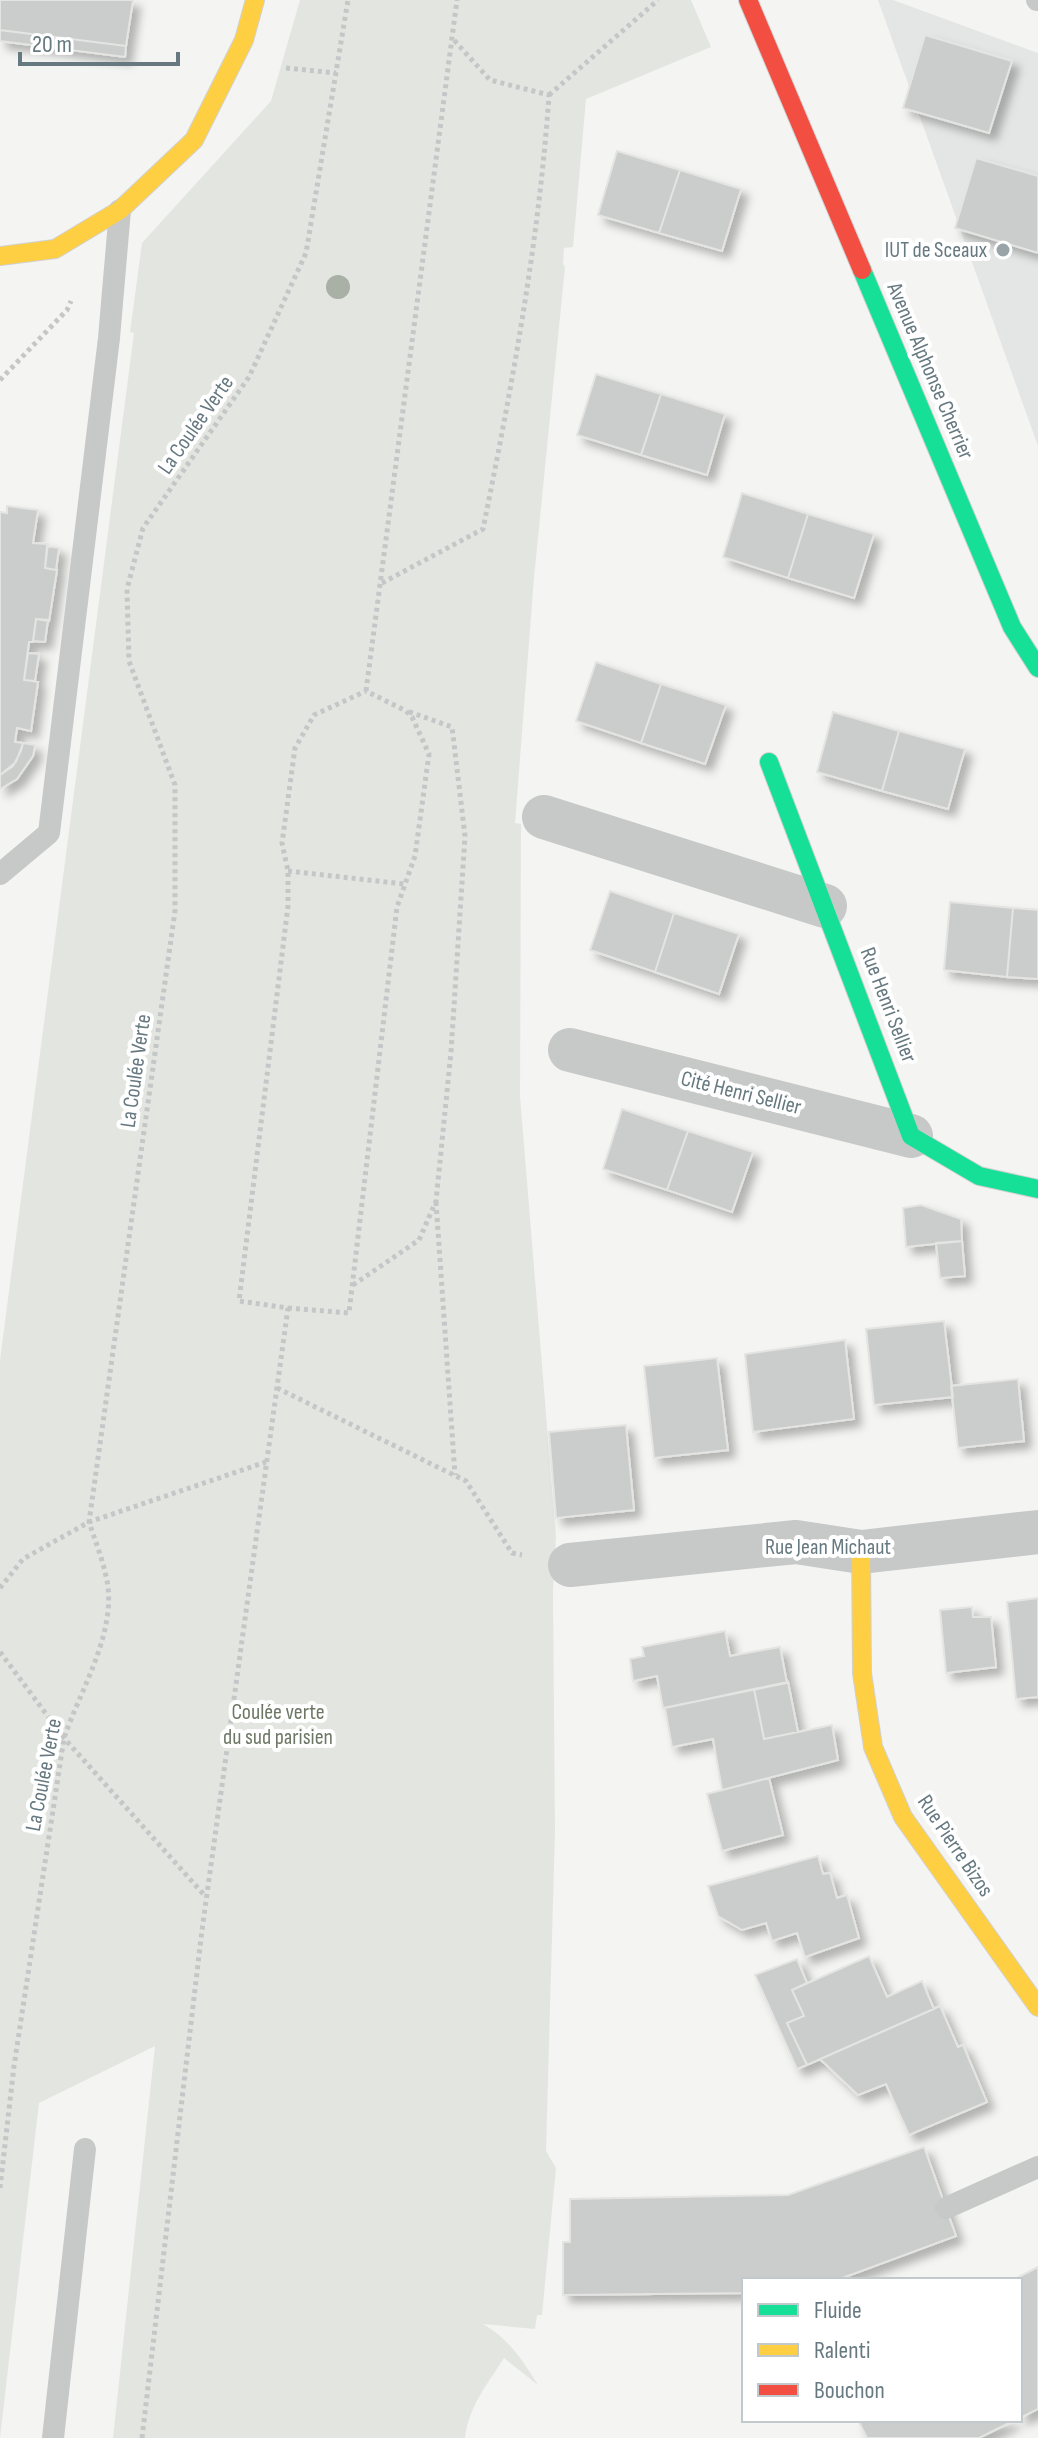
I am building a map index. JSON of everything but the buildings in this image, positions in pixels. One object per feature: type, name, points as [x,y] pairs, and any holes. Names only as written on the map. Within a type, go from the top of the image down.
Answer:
[{"type":"street","points":[[0,256],[55,249],[120,210],[194,140],[244,40],[255,0]]},
{"type":"street","name":"Avenue Alphonse Cherrier","points":[[748,0],[1012,627],[1038,668]]},
{"type":"street","name":"Rue Henri Sellier","points":[[769,762],[911,1136]]},
{"type":"street","points":[[544,817],[825,906]]},
{"type":"street","name":"Cité Henri Sellier","points":[[570,1050],[911,1136]]},
{"type":"street","points":[[911,1136],[979,1176],[1038,1189]]},
{"type":"street","name":"Rue Jean Michaut","points":[[570,1565],[796,1542],[861,1552],[1038,1532]]},
{"type":"street","name":"Rue Pierre Bizos","points":[[861,1552],[862,1673],[873,1747],[903,1817],[1038,2007]]},
{"type":"lane","points":[[0,874],[49,833],[109,338],[120,210]]},
{"type":"lane","points":[[53,2438],[85,2149]]},
{"type":"lane","points":[[946,2208],[1038,2167]]},
{"type":"path","name":"La Coulée Verte","points":[[0,2188],[14,2066],[64,1738],[100,1648],[105,1627],[107,1578],[89,1522],[175,911],[175,785],[129,661],[127,589],[143,528],[249,377],[306,253],[348,0]]},
{"type":"path","points":[[366,691],[457,0]]},
{"type":"path","points":[[381,584],[483,529],[510,393],[544,166],[549,95],[658,0]]},
{"type":"path","points":[[452,38],[490,80],[549,95]]},
{"type":"path","points":[[366,691],[406,711],[452,727],[465,836],[451,1052],[436,1201],[455,1475]]},
{"type":"path","points":[[366,691],[314,715],[295,748],[282,843],[288,871],[288,906],[239,1301],[349,1313],[397,907],[415,856],[429,754],[412,717],[406,711]]},
{"type":"path","points":[[288,871],[404,884]]},
{"type":"path","points":[[352,1285],[419,1240],[436,1201]]},
{"type":"path","points":[[142,2438],[207,1898],[288,1308]]},
{"type":"path","points":[[277,1388],[466,1481],[512,1553],[570,1565]]},
{"type":"path","points":[[0,1588],[23,1559],[89,1522],[266,1462]]},
{"type":"path","points":[[0,1652],[64,1738],[207,1898]]},
{"type":"shaded area","name":"IUT de Sceaux","points":[[878,0],[893,0],[1038,53],[1038,446]]},
{"type":"green space","name":"Coulée verte du sud parisien","points":[[300,0],[691,0],[711,47],[586,99],[573,247],[564,248],[565,267],[534,578],[515,823],[521,824],[520,1096],[556,1536],[553,1592],[555,1831],[546,2151],[556,2168],[542,2315],[537,2315],[535,2329],[483,2324],[514,2350],[538,2385],[504,2358],[475,2405],[465,2438],[113,2438],[155,2046],[39,2103],[0,2438],[0,1360],[134,333],[130,332],[142,243],[271,101]]},
{"type":"traffic: fast","points":[[862,270],[1012,627],[1038,668]]},
{"type":"traffic: fast","points":[[769,762],[911,1136],[979,1176],[1038,1189]]},
{"type":"traffic: slow","points":[[0,256],[55,249],[120,210],[194,140],[244,40],[255,0]]},
{"type":"traffic: slow","points":[[861,1552],[862,1673],[873,1747],[903,1817],[1038,2007]]},
{"type":"traffic: jam","points":[[748,0],[862,270]]},
{"type":"place","name":"IUT de Sceaux","points":[[1003,250]]}]
